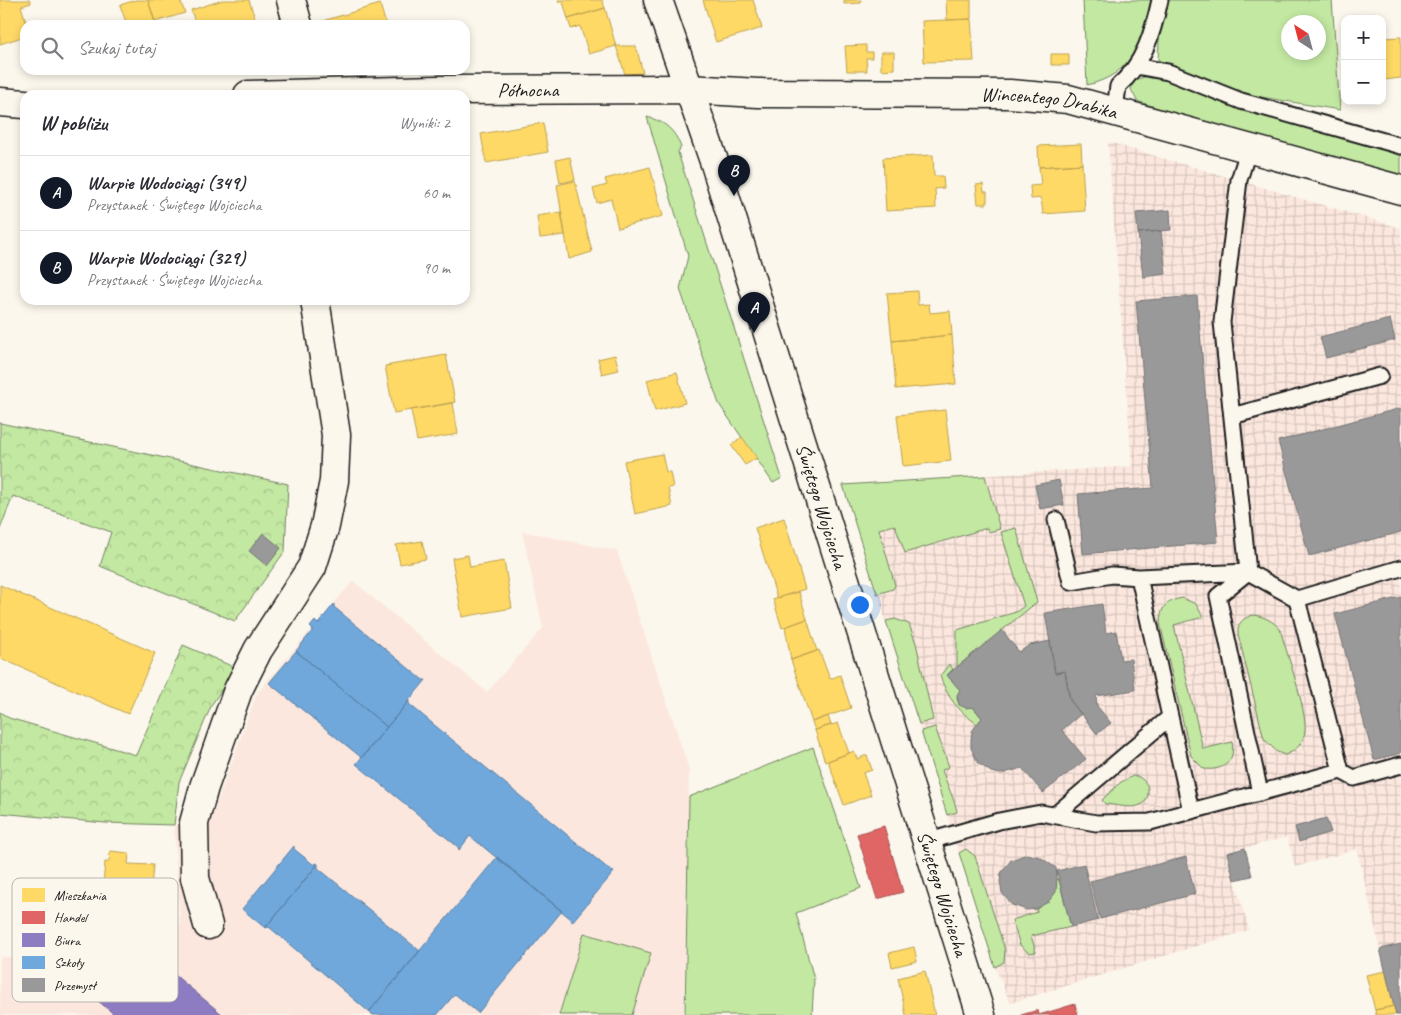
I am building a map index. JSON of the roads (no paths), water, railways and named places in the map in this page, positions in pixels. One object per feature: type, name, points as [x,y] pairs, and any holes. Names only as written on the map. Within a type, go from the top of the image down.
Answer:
[{"type":"street","points":[[291,0],[297,20]]},
{"type":"street","name":"Świętego Wojciecha","points":[[658,0],[715,164],[981,1015]]},
{"type":"street","name":"Północna","points":[[294,90],[315,81],[688,90]]},
{"type":"street","name":"Wincentego Drabika","points":[[688,90],[758,93],[1010,94],[1068,99],[1115,110],[1401,190]]},
{"type":"street","points":[[0,102],[20,104]]},
{"type":"street","points":[[208,925],[195,878],[194,823],[204,787],[238,690],[258,650],[312,567],[325,526],[334,481],[336,435],[316,305]]},
{"type":"lane","points":[[1115,110],[1118,86],[1128,78],[1136,66],[1155,25],[1160,0]]},
{"type":"lane","points":[[1136,66],[1168,72],[1241,101],[1401,146]]},
{"type":"lane","points":[[1248,572],[1222,322],[1239,180],[1249,148]]},
{"type":"lane","points":[[1232,416],[1380,376]]},
{"type":"lane","points":[[1056,520],[1070,582],[1112,575],[1139,577],[1248,572],[1297,599],[1401,568]]},
{"type":"lane","points":[[1248,572],[1218,596],[1260,793]]},
{"type":"lane","points":[[1139,577],[1191,811]]},
{"type":"lane","points":[[1297,599],[1341,771]]},
{"type":"lane","points":[[1055,815],[1170,717]]},
{"type":"lane","points":[[926,842],[999,821],[1041,813],[1096,824],[1150,822],[1341,771],[1354,778],[1401,765]]},
{"type":"place","name":"Warpie Wodociągi (329)","points":[[734,196]]},
{"type":"place","name":"Warpie Wodociągi (349)","points":[[754,333]]}]
